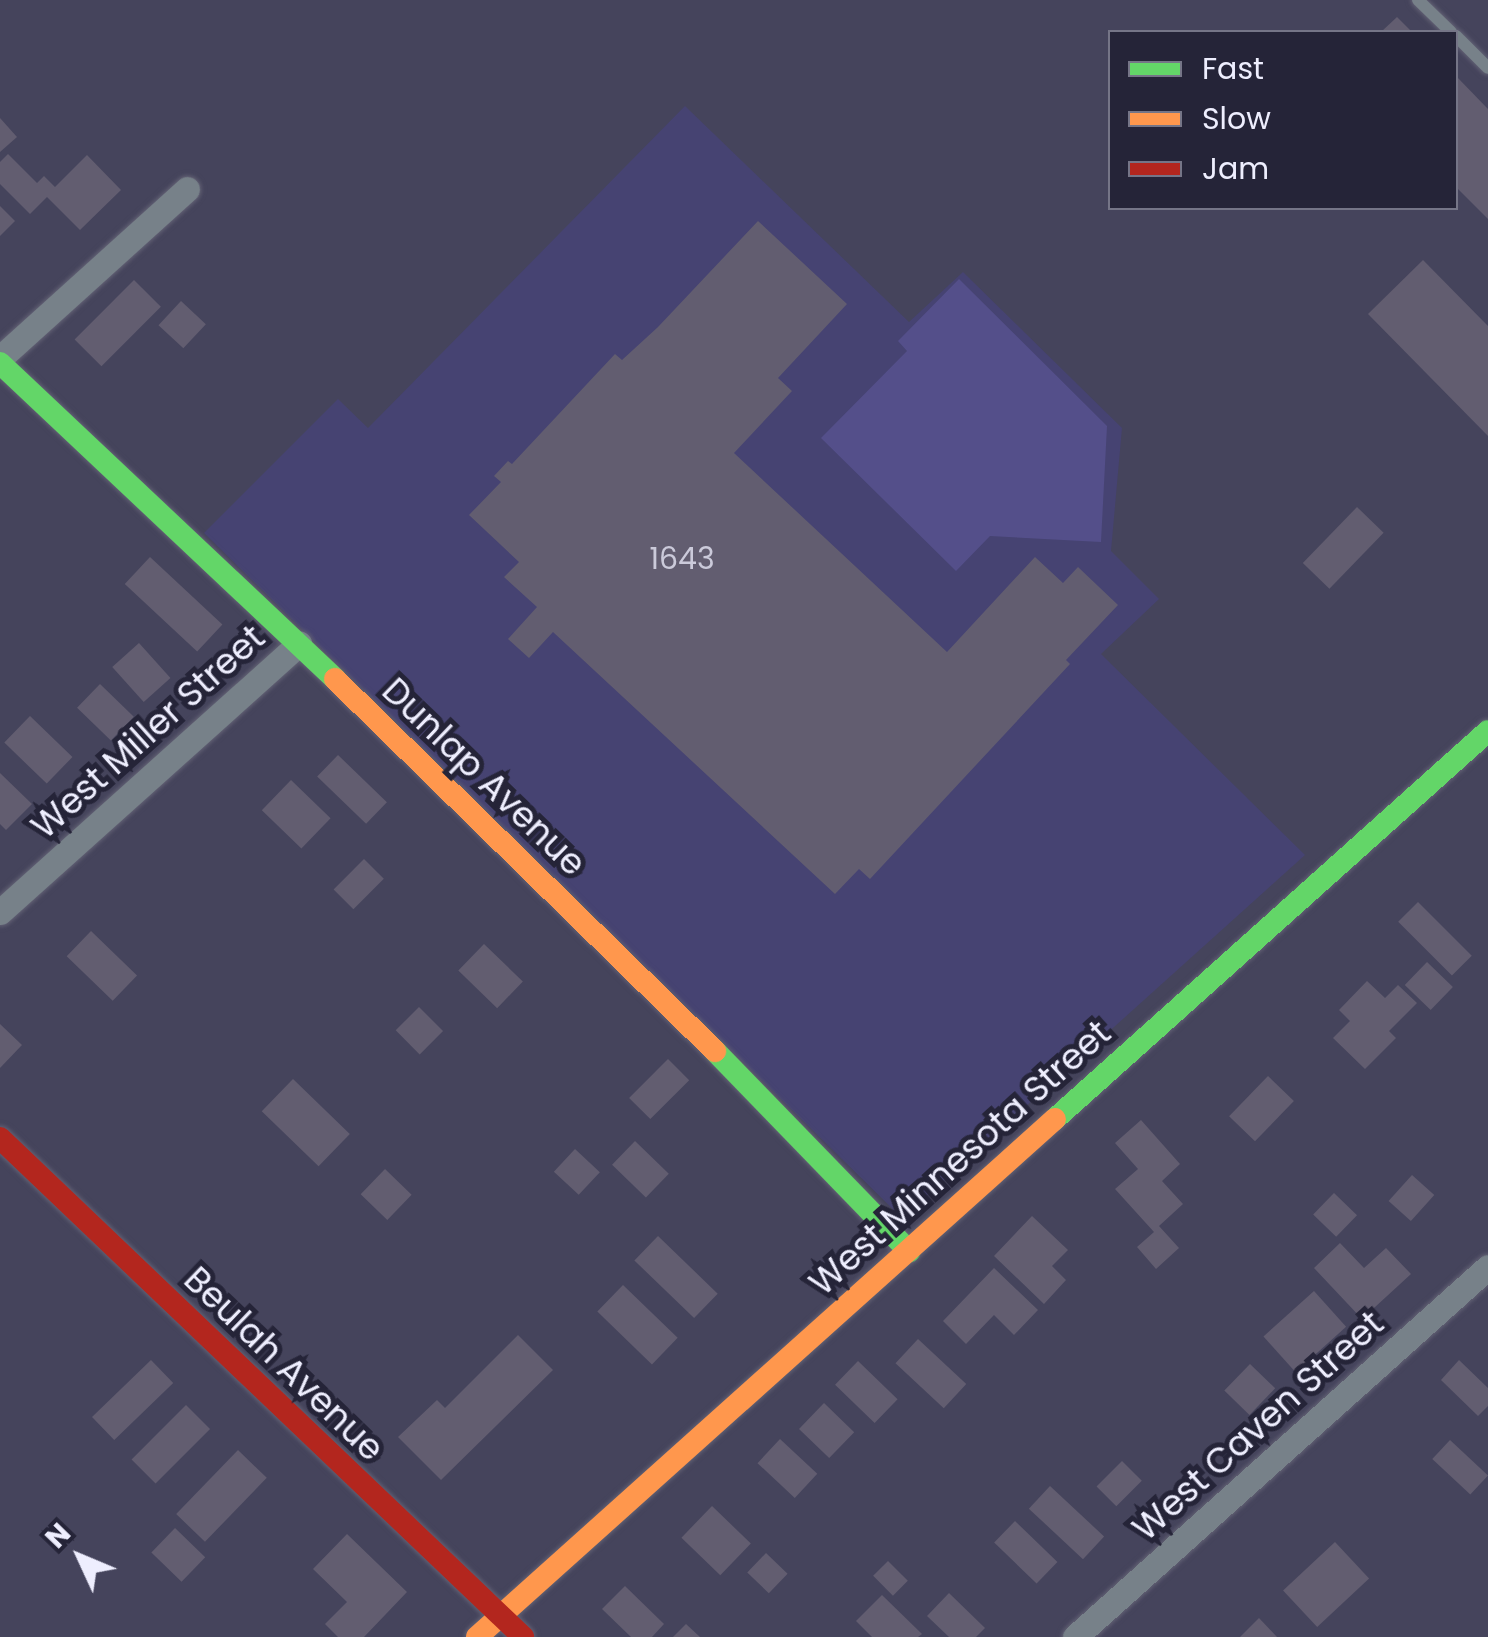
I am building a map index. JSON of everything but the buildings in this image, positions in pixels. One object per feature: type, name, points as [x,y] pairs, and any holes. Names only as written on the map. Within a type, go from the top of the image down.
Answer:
[{"type":"street","points":[[0,361],[186,188]]},
{"type":"street","name":"Dunlap Avenue","points":[[0,361],[299,644],[808,1143],[909,1251]]},
{"type":"street","name":"West Miller Street","points":[[0,912],[299,644]]},
{"type":"street","name":"West Minnesota Street","points":[[477,1637],[1488,731]]},
{"type":"street","name":"Beulah Avenue","points":[[0,1138],[272,1402],[523,1637]]},
{"type":"street","name":"West Caven Street","points":[[1075,1637],[1488,1267]]},
{"type":"lane","points":[[1418,0],[1450,30]]},
{"type":"lane","points":[[1458,38],[1488,68]]},
{"type":"shaded area","points":[[685,106],[909,322],[963,272],[1122,428],[1111,551],[1159,599],[1101,654],[1305,855],[902,1218],[204,533],[338,399],[368,428]]},
{"type":"shaded area","points":[[959,279],[1107,426],[1101,542],[990,536],[956,571],[821,438],[907,351],[898,341]]},
{"type":"traffic: fast","points":[[0,363],[335,679]]},
{"type":"traffic: fast","points":[[1055,1119],[1488,731]]},
{"type":"traffic: fast","points":[[715,1051],[909,1251]]},
{"type":"traffic: slow","points":[[335,679],[715,1051]]},
{"type":"traffic: slow","points":[[477,1637],[1055,1119]]},
{"type":"traffic: jam","points":[[0,1138],[523,1637]]}]
